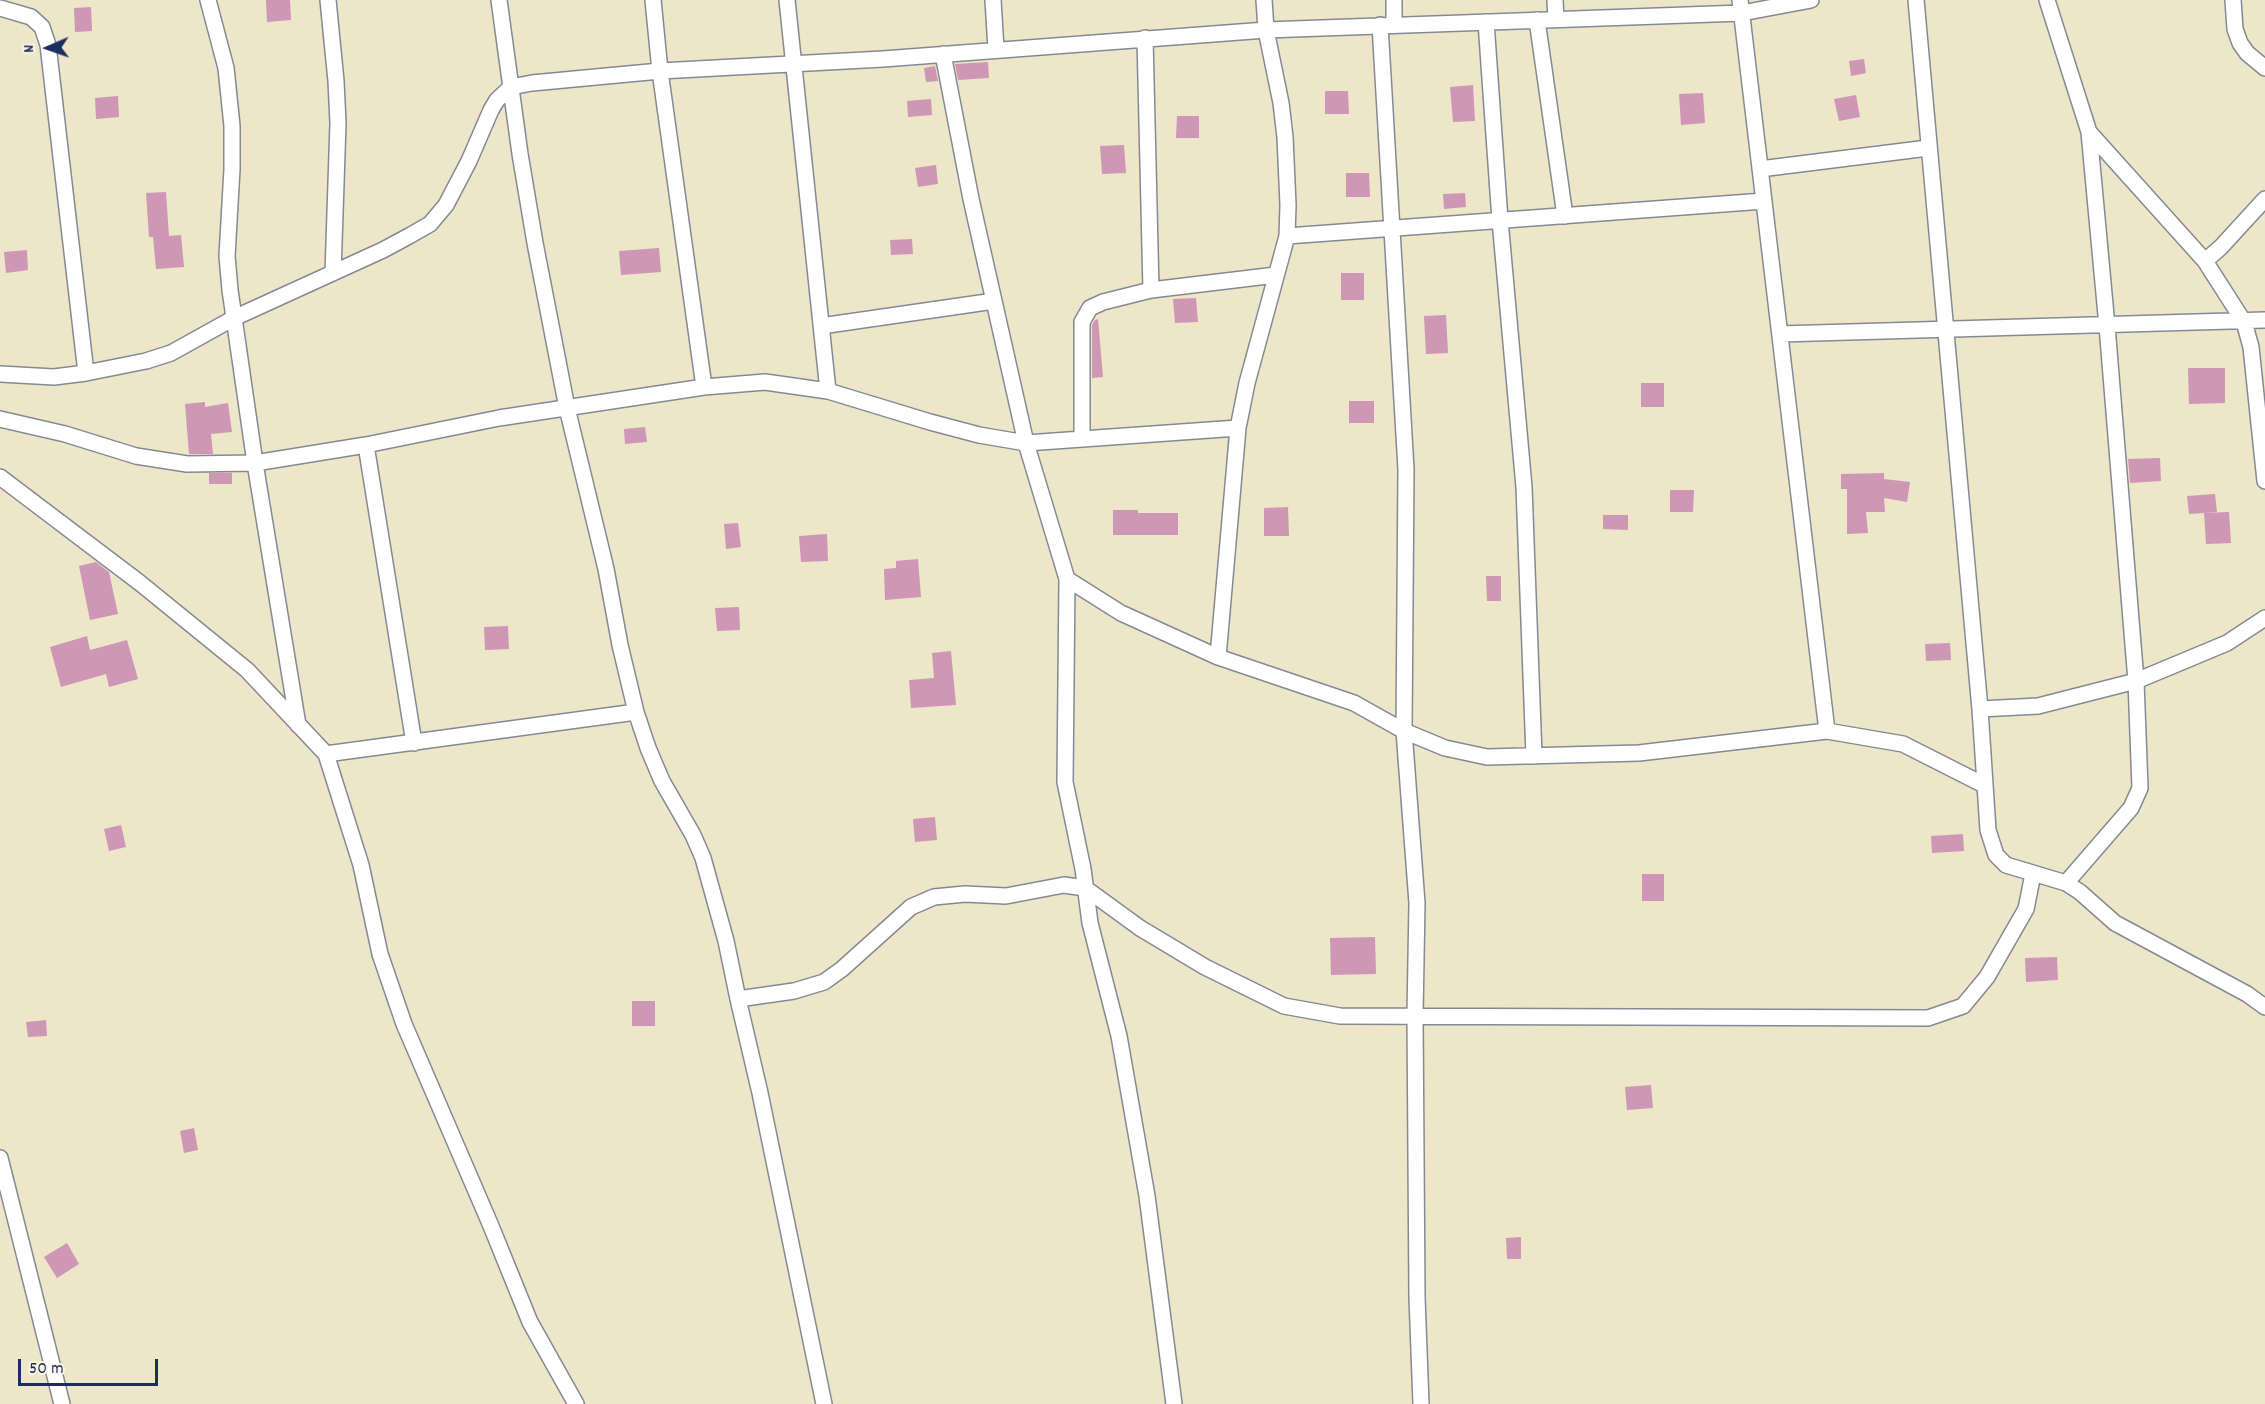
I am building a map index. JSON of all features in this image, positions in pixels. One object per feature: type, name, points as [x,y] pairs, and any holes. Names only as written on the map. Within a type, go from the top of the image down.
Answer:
[{"type":"street","points":[[208,0],[226,68],[232,126],[227,256],[234,318],[298,725]]},
{"type":"street","points":[[328,0],[338,123],[333,273]]},
{"type":"street","points":[[499,0],[535,243],[567,408],[606,569],[620,645],[636,712],[662,781],[693,835],[703,858],[726,941],[824,1404]]},
{"type":"street","points":[[653,0],[660,71],[704,387]]},
{"type":"street","points":[[788,0],[828,391]]},
{"type":"street","points":[[993,0],[996,49]]},
{"type":"street","points":[[1218,657],[1239,428],[1247,383],[1287,236],[1285,137],[1281,103],[1266,30],[1264,0]]},
{"type":"street","points":[[1394,0],[1387,25],[1392,228],[1406,469],[1404,731],[1417,903],[1415,1015],[1417,1297],[1421,1404]]},
{"type":"street","points":[[1555,0],[1556,19]]},
{"type":"street","points":[[0,374],[54,377],[146,361],[171,353],[234,318],[382,250],[430,224],[446,205],[460,181],[491,110],[511,87],[566,79],[660,71],[943,54],[1145,38],[1266,30],[1556,19],[1811,0]]},
{"type":"street","points":[[1916,0],[1980,709],[1988,830],[1996,855],[2006,865],[2067,883],[2115,923],[2247,994],[2265,1007]]},
{"type":"street","points":[[2047,0],[2089,132],[2136,681],[2140,788],[2132,808],[2067,883]]},
{"type":"street","points":[[2233,0],[2235,29],[2240,43],[2247,53],[2265,68]]},
{"type":"street","points":[[1741,7],[1827,731]]},
{"type":"street","points":[[0,8],[31,17],[42,27],[48,45],[86,373]]},
{"type":"street","points":[[1537,20],[1566,216]]},
{"type":"street","points":[[1486,22],[1500,220],[1524,487],[1534,756]]},
{"type":"street","points":[[1145,38],[1151,290]]},
{"type":"street","points":[[943,54],[971,199],[1026,443],[1066,579],[1065,782],[1090,923],[1119,1036],[1143,1173],[1174,1404]]},
{"type":"street","points":[[2089,132],[2205,261],[2244,322],[2251,347],[2265,481]]},
{"type":"street","points":[[1760,169],[1928,148]]},
{"type":"street","points":[[2205,261],[2222,247],[2265,199]]},
{"type":"street","points":[[1287,236],[1764,201]]},
{"type":"street","points":[[1082,439],[1082,321],[1090,308],[1103,302],[1151,290],[1276,275]]},
{"type":"street","points":[[820,326],[994,301]]},
{"type":"street","points":[[1780,334],[2265,320]]},
{"type":"street","points":[[0,419],[65,434],[136,456],[187,464],[255,463],[366,445],[499,418],[704,387],[765,382],[828,391],[979,435],[1026,443],[1239,428]]},
{"type":"street","points":[[366,445],[414,743]]},
{"type":"street","points":[[0,477],[140,583],[247,670],[326,754],[361,865],[380,954],[404,1024],[531,1322],[576,1404]]},
{"type":"street","points":[[1066,579],[1121,613],[1218,657],[1354,703],[1404,731],[1445,747],[1487,757],[1639,753],[1827,731],[1903,744],[1984,785]]},
{"type":"street","points":[[1980,709],[2038,706],[2136,681],[2227,643],[2265,618]]},
{"type":"street","points":[[326,754],[636,712]]},
{"type":"street","points":[[738,999],[794,991],[824,982],[842,969],[911,907],[934,897],[964,894],[1006,896],[1064,885],[1085,888],[1159,939],[1205,967],[1284,1006],[1340,1016],[1928,1018],[1963,1006],[1987,977],[2026,909],[2033,874]]},
{"type":"street","points":[[0,1158],[62,1404]]},
{"type":"building","points":[[266,0],[290,0],[291,20],[267,22]]},
{"type":"building","points":[[91,7],[92,31],[75,32],[74,8]]},
{"type":"building","points":[[1864,59],[1866,73],[1851,76],[1849,61]]},
{"type":"building","points":[[988,62],[989,78],[958,80],[955,64]]},
{"type":"building","points":[[935,66],[938,81],[926,82],[924,68]]},
{"type":"building","points":[[1473,85],[1475,121],[1453,122],[1450,87]]},
{"type":"building","points":[[1325,91],[1348,91],[1349,114],[1325,114]]},
{"type":"building","points":[[1703,93],[1705,123],[1681,125],[1679,94]]},
{"type":"building","points":[[1856,95],[1860,117],[1839,121],[1834,99]]},
{"type":"building","points":[[118,96],[119,117],[96,119],[95,98]]},
{"type":"building","points":[[931,99],[932,115],[908,117],[907,101]]},
{"type":"building","points":[[1177,116],[1199,116],[1199,138],[1176,138]]},
{"type":"building","points":[[1124,145],[1126,173],[1102,174],[1100,146]]},
{"type":"building","points":[[936,165],[938,184],[918,187],[915,168]]},
{"type":"building","points":[[1346,173],[1369,173],[1370,197],[1346,197]]},
{"type":"building","points":[[166,192],[169,236],[181,235],[184,267],[156,269],[153,237],[149,237],[146,193]]},
{"type":"building","points":[[1465,193],[1466,207],[1444,209],[1443,194]]},
{"type":"building","points":[[912,239],[913,254],[891,255],[890,240]]},
{"type":"building","points":[[659,248],[661,272],[621,275],[619,251]]},
{"type":"building","points":[[27,250],[28,270],[6,273],[4,252]]},
{"type":"building","points":[[1341,273],[1364,273],[1364,300],[1341,300]]},
{"type":"building","points":[[1196,298],[1198,322],[1175,323],[1173,299]]},
{"type":"building","points":[[1446,315],[1448,353],[1426,354],[1424,316]]},
{"type":"building","points":[[1098,319],[1103,377],[1092,378],[1092,325]]},
{"type":"building","points":[[2188,368],[2225,368],[2225,403],[2189,404]]},
{"type":"building","points":[[1641,383],[1664,383],[1664,407],[1641,407]]},
{"type":"building","points":[[1349,401],[1374,401],[1374,423],[1349,423]]},
{"type":"building","points":[[205,402],[205,407],[228,403],[232,432],[211,434],[213,454],[189,454],[185,404]]},
{"type":"building","points":[[645,427],[647,442],[625,444],[624,429]]},
{"type":"building","points":[[2160,458],[2161,481],[2130,483],[2128,459]]},
{"type":"building","points":[[209,473],[232,473],[232,484],[209,484]]},
{"type":"building","points":[[1884,473],[1884,479],[1910,482],[1907,502],[1884,498],[1885,512],[1866,512],[1868,533],[1847,534],[1847,489],[1841,489],[1841,474]]},
{"type":"building","points":[[1670,490],[1694,490],[1693,512],[1670,512]]},
{"type":"building","points":[[2215,494],[2217,512],[2189,514],[2187,496]]},
{"type":"building","points":[[1288,507],[1289,536],[1264,536],[1264,508]]},
{"type":"building","points":[[1113,510],[1138,510],[1138,513],[1178,513],[1178,535],[1113,535]]},
{"type":"building","points":[[2229,512],[2231,543],[2206,544],[2204,513]]},
{"type":"building","points":[[1603,515],[1628,515],[1628,530],[1603,529]]},
{"type":"building","points":[[738,523],[741,547],[726,549],[724,524]]},
{"type":"building","points":[[827,534],[828,561],[801,562],[799,536]]},
{"type":"building","points":[[918,559],[921,597],[885,600],[884,569],[896,568],[896,561]]},
{"type":"building","points":[[96,562],[109,572],[118,614],[90,620],[79,566]]},
{"type":"building","points":[[1486,576],[1501,576],[1501,601],[1487,601]]},
{"type":"building","points":[[739,607],[740,630],[717,631],[715,608]]},
{"type":"building","points":[[508,626],[509,649],[485,650],[484,627]]},
{"type":"building","points":[[87,636],[90,650],[127,640],[138,679],[109,687],[106,674],[61,687],[50,647]]},
{"type":"building","points":[[1950,643],[1951,660],[1926,661],[1925,644]]},
{"type":"building","points":[[951,651],[956,705],[911,708],[909,680],[934,678],[932,653]]},
{"type":"building","points":[[935,817],[937,840],[915,842],[913,819]]},
{"type":"building","points":[[121,825],[126,847],[109,851],[104,829]]},
{"type":"building","points":[[1963,834],[1964,851],[1932,853],[1931,836]]},
{"type":"building","points":[[1642,874],[1664,874],[1664,901],[1642,901]]},
{"type":"building","points":[[1375,937],[1376,974],[1331,975],[1330,938]]},
{"type":"building","points":[[2057,957],[2058,980],[2026,982],[2025,958]]},
{"type":"building","points":[[632,1001],[655,1001],[655,1026],[632,1026]]},
{"type":"building","points":[[46,1020],[47,1036],[28,1037],[26,1022]]},
{"type":"building","points":[[1651,1085],[1653,1108],[1627,1110],[1625,1087]]},
{"type":"building","points":[[194,1128],[198,1150],[184,1153],[180,1131]]},
{"type":"building","points":[[1521,1237],[1521,1259],[1507,1259],[1506,1238]]},
{"type":"building","points":[[67,1243],[79,1264],[57,1278],[44,1257]]}]
